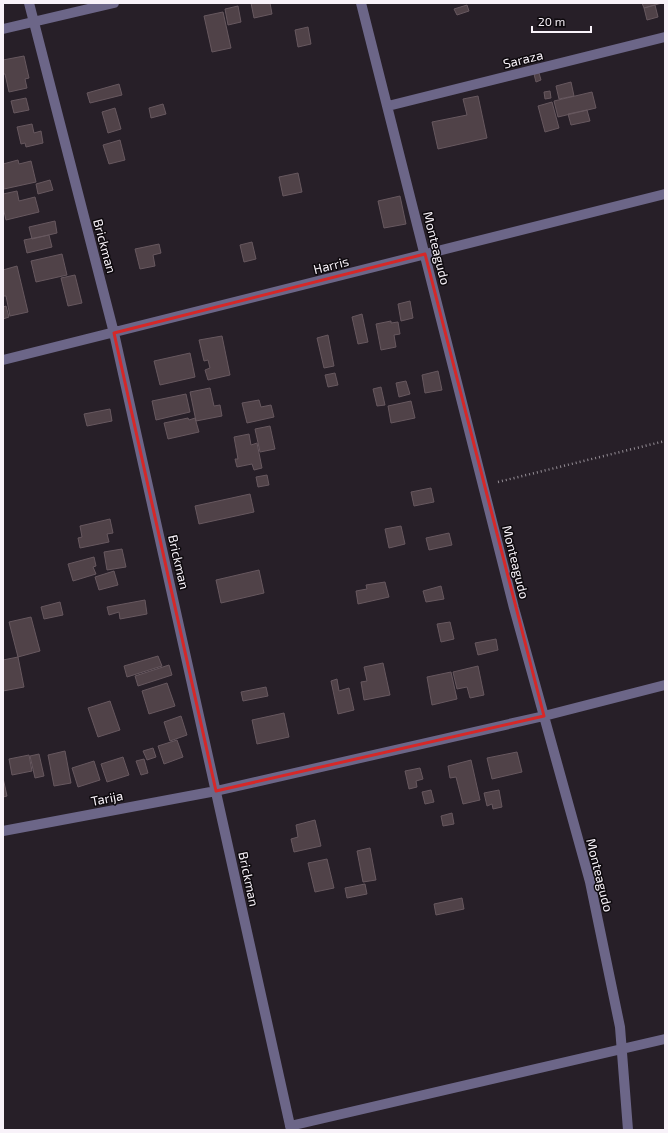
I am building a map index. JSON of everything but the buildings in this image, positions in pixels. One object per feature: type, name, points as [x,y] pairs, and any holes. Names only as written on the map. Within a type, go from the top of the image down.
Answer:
[{"type":"street","name":"Brickman","points":[[29,3],[114,333],[291,1128]]},
{"type":"street","points":[[3,29],[114,3]]},
{"type":"street","name":"Monteagudo","points":[[362,3],[514,608],[590,882],[620,1027],[628,1130]]},
{"type":"street","name":"Saraza","points":[[388,106],[665,37]]},
{"type":"street","name":"Harris","points":[[3,360],[665,194]]},
{"type":"street","name":"Tarija","points":[[3,831],[216,791],[544,716],[665,685]]},
{"type":"street","points":[[291,1128],[665,1039]]},
{"type":"path","points":[[484,486],[665,441]]},
{"type":"highlighted area","points":[[425,254],[544,716],[216,791],[114,333]]}]
